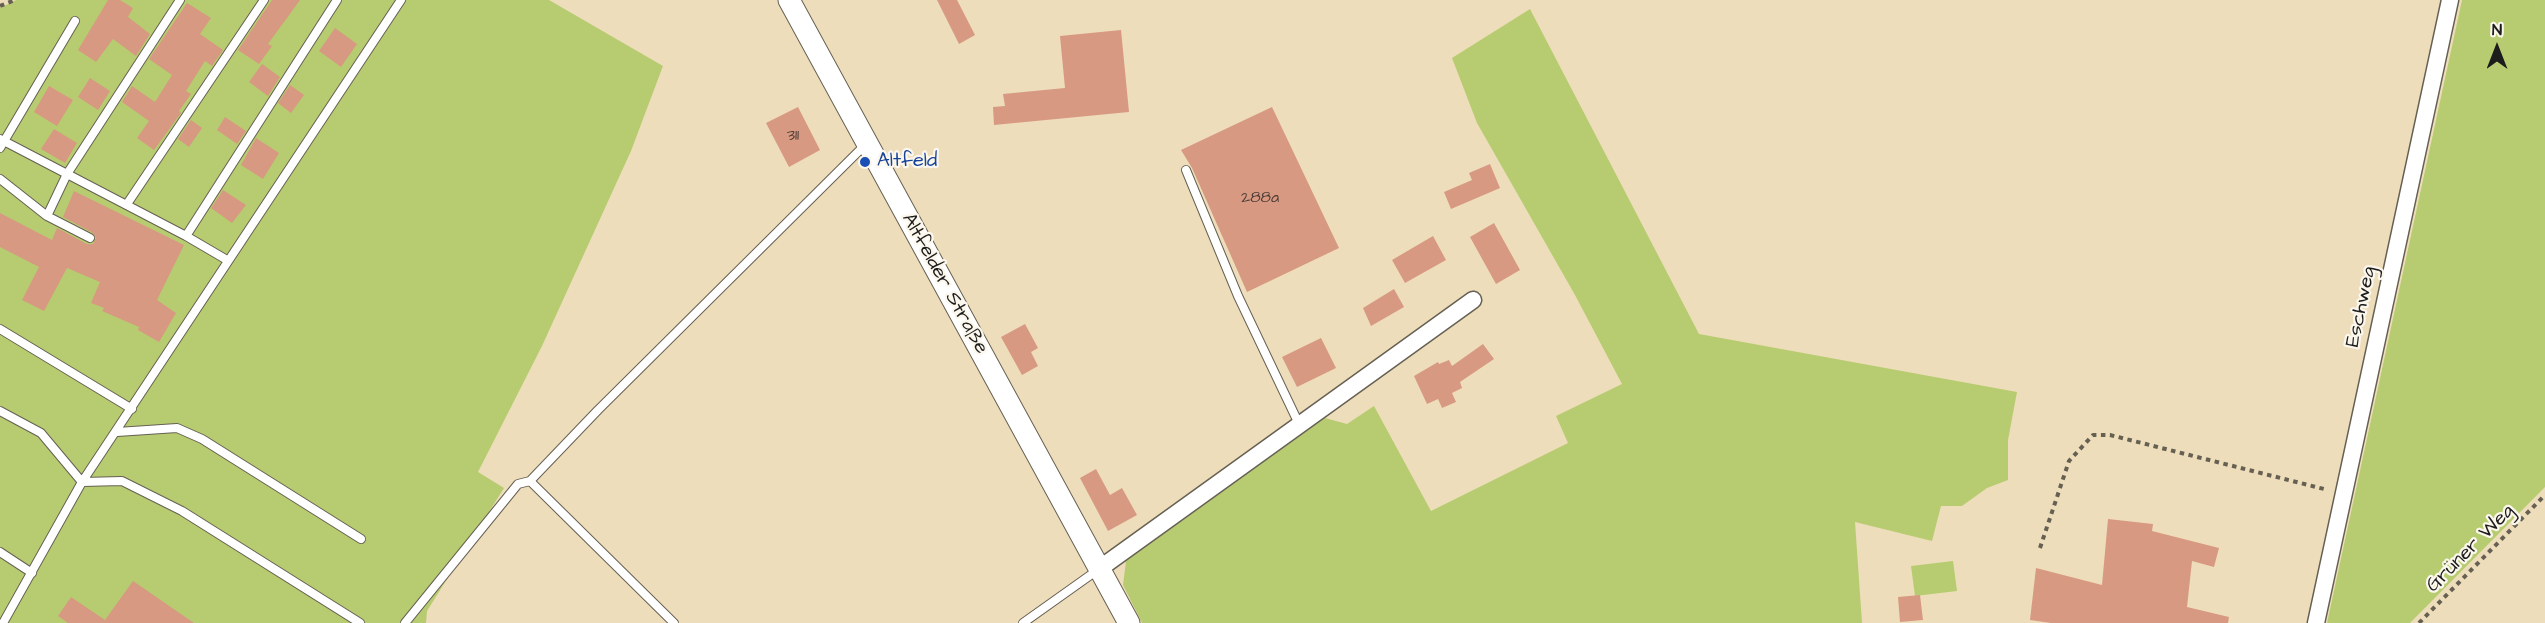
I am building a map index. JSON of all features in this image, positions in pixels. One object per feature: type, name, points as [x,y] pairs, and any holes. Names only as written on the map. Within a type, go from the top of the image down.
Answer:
[{"type":"street","name":"Altfelder Straße","points":[[789,0],[1129,623]]},
{"type":"street","name":"Eschweg","points":[[2316,623],[2450,0]]},
{"type":"street","points":[[1099,569],[1473,300]]},
{"type":"lane","points":[[47,216],[67,174],[180,0]]},
{"type":"lane","points":[[127,204],[264,0]]},
{"type":"lane","points":[[186,236],[337,0]]},
{"type":"lane","points":[[3,623],[82,482],[401,0]]},
{"type":"lane","points":[[75,21],[1,143],[127,204],[227,260]]},
{"type":"lane","points":[[405,623],[518,484],[530,481],[598,410],[867,143]]},
{"type":"lane","points":[[1186,170],[1238,296],[1299,424]]},
{"type":"lane","points":[[0,179],[47,216],[90,238]]},
{"type":"lane","points":[[0,329],[132,409]]},
{"type":"lane","points":[[0,411],[40,433],[82,482]]},
{"type":"lane","points":[[117,432],[177,428],[202,439],[361,539]]},
{"type":"lane","points":[[82,482],[122,481],[182,511],[360,623]]},
{"type":"lane","points":[[530,481],[674,623]]},
{"type":"lane","points":[[0,552],[32,573]]},
{"type":"lane","points":[[1023,623],[1099,569]]},
{"type":"path","points":[[0,6],[15,0]]},
{"type":"path","points":[[2040,548],[2069,461],[2094,435],[2110,435],[2343,494]]},
{"type":"path","name":"Grüner Weg","points":[[2419,623],[2545,495]]},
{"type":"green space","points":[[16,0],[549,0],[663,66],[631,151],[542,346],[478,472],[504,488],[427,611],[426,623],[0,623],[0,8]]},
{"type":"green space","points":[[2462,0],[2545,0],[2545,487],[2410,623],[2327,623]]},
{"type":"green space","points":[[1530,9],[1699,334],[2017,392],[2008,440],[2008,480],[1987,488],[1962,506],[1941,506],[1932,541],[1855,522],[1862,623],[1142,623],[1123,585],[1126,561],[1325,418],[1347,424],[1374,406],[1431,511],[1568,443],[1556,416],[1622,384],[1575,295],[1477,123],[1452,58]]},
{"type":"green space","points":[[1953,561],[1957,591],[1915,596],[1911,566]]},
{"type":"building","points":[[108,0],[120,0],[133,8],[128,17],[150,34],[136,56],[113,39],[96,62],[78,50]]},
{"type":"building","points":[[272,0],[300,0],[268,44],[272,46],[259,64],[238,50]]},
{"type":"building","points":[[937,0],[957,0],[975,35],[959,44]]},
{"type":"building","points":[[187,3],[211,18],[200,34],[223,50],[212,66],[205,61],[186,91],[191,94],[179,111],[181,113],[154,150],[137,138],[149,121],[122,102],[132,86],[155,102],[172,75],[149,59]]},
{"type":"building","points":[[335,28],[357,44],[341,67],[319,51]]},
{"type":"building","points":[[1121,30],[1129,112],[994,125],[993,107],[1005,106],[1003,94],[1065,88],[1060,36]]},
{"type":"building","points":[[262,64],[280,77],[268,96],[249,82]]},
{"type":"building","points":[[90,78],[110,91],[98,110],[78,97]]},
{"type":"building","points":[[290,85],[304,95],[291,113],[278,103]]},
{"type":"building","points":[[49,86],[73,100],[57,126],[34,112]]},
{"type":"building","points":[[798,107],[820,150],[789,167],[766,123]]},
{"type":"building","points":[[1272,107],[1339,248],[1247,292],[1192,168],[1181,150]]},
{"type":"building","points":[[225,117],[246,131],[237,144],[217,130]]},
{"type":"building","points":[[191,120],[202,128],[189,147],[178,139]]},
{"type":"building","points":[[54,129],[77,143],[65,163],[41,149]]},
{"type":"building","points":[[256,138],[279,153],[263,179],[241,165]]},
{"type":"building","points":[[1490,164],[1500,188],[1451,209],[1444,192],[1472,180],[1469,173]]},
{"type":"building","points":[[223,190],[246,205],[232,223],[211,208]]},
{"type":"building","points":[[74,191],[184,245],[157,300],[176,313],[159,342],[138,330],[139,327],[102,311],[104,308],[91,303],[100,282],[67,268],[44,311],[22,300],[39,267],[0,247],[0,213],[52,240],[57,228],[87,244],[93,244],[96,238],[93,233],[63,217]]},
{"type":"building","points":[[1494,223],[1520,270],[1496,284],[1470,237]]},
{"type":"building","points":[[1433,236],[1446,260],[1405,283],[1392,260]]},
{"type":"building","points":[[1394,289],[1404,307],[1371,326],[1363,308]]},
{"type":"building","points":[[1025,324],[1038,348],[1031,352],[1038,366],[1022,375],[1001,337]]},
{"type":"building","points":[[1321,338],[1336,368],[1297,387],[1282,357]]},
{"type":"building","points":[[1483,344],[1494,359],[1460,382],[1462,388],[1452,393],[1456,402],[1442,408],[1438,399],[1427,404],[1414,376],[1438,362],[1439,364],[1449,360],[1452,366]]},
{"type":"building","points":[[1096,469],[1110,495],[1122,488],[1137,515],[1108,531],[1080,478]]},
{"type":"building","points":[[2108,519],[2153,524],[2152,531],[2219,548],[2214,567],[2192,561],[2187,607],[2229,617],[2228,623],[2051,623],[2030,620],[2036,568],[2102,585]]},
{"type":"building","points":[[133,581],[194,623],[68,623],[58,616],[71,597],[105,620]]},
{"type":"building","points":[[1920,595],[1923,620],[1900,622],[1898,597]]},
{"type":"place","name":"Altfeld","points":[[865,162]]}]
